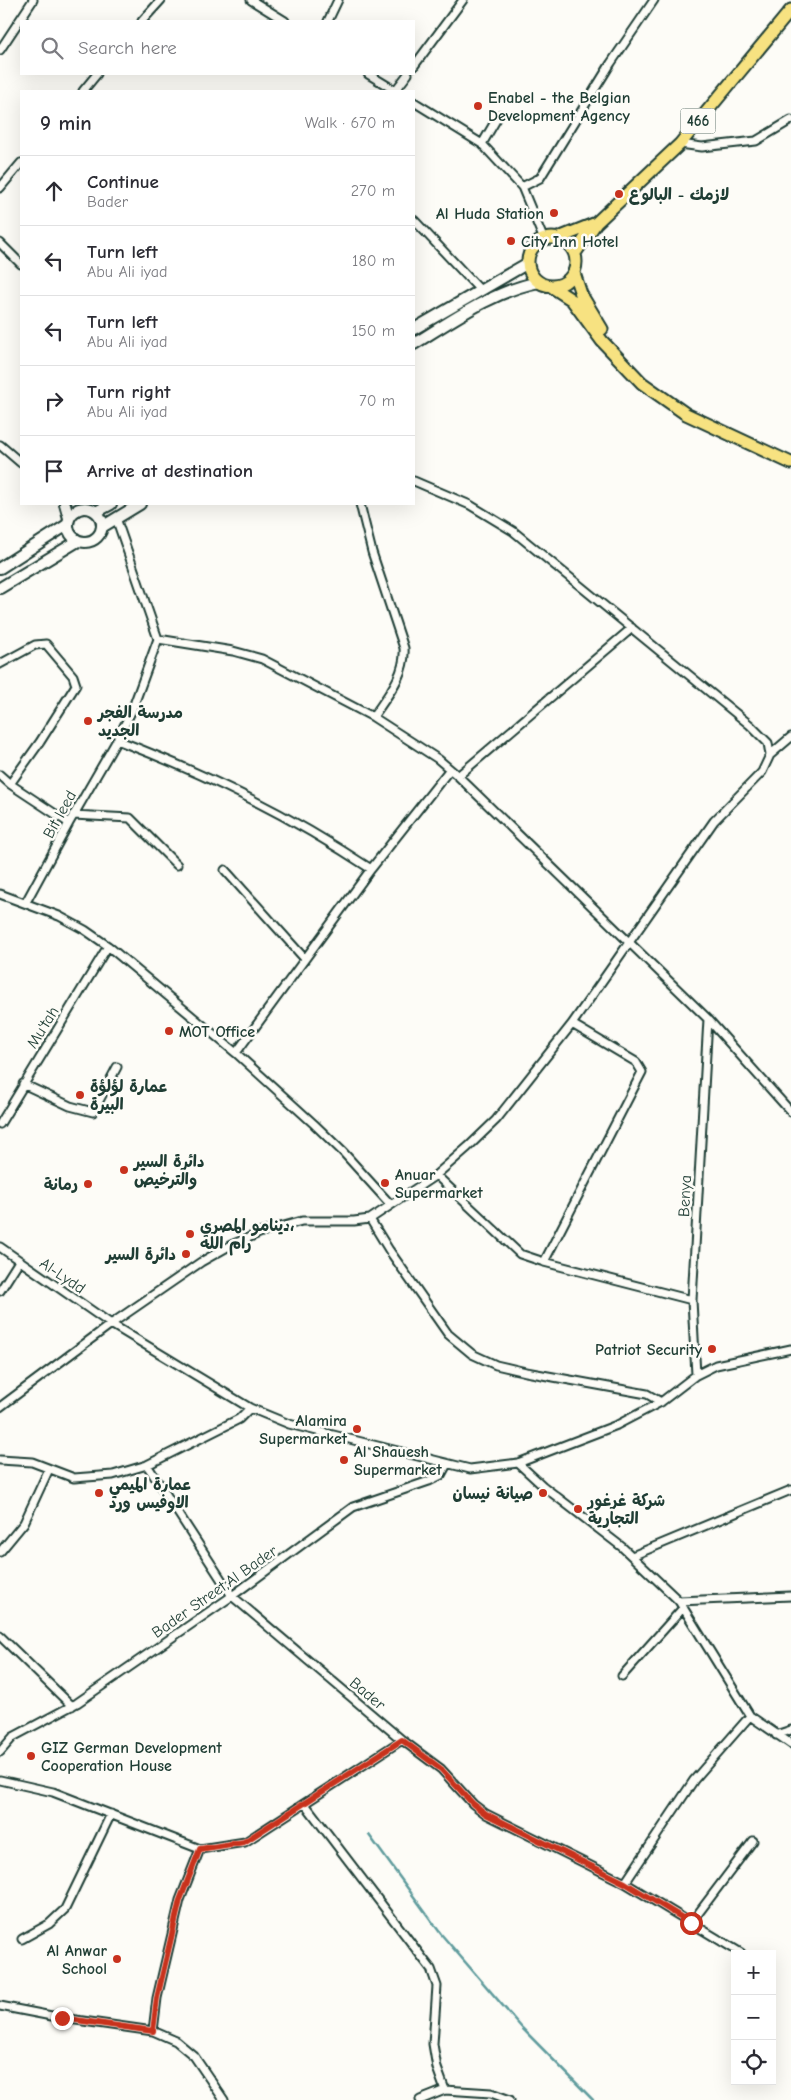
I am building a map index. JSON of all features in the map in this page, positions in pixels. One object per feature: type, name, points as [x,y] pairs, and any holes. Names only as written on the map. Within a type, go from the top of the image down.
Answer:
[{"type":"main road","name":"466","points":[[575,253],[596,223],[680,144],[791,10]]},
{"type":"main road","name":"466","points":[[550,239],[596,223]]},
{"type":"main road","points":[[552,287],[565,283],[574,273],[576,266],[575,253],[567,243],[550,239],[532,249],[528,263],[530,270],[539,282],[552,287],[572,300],[602,341],[642,383],[686,414],[791,463]]},
{"type":"main road","points":[[415,328],[528,263]]},
{"type":"main road","points":[[574,273],[581,294],[604,333],[628,361],[661,390],[685,406],[791,457]]},
{"type":"main road","points":[[415,343],[488,300],[524,285],[539,282]]},
{"type":"main road","points":[[0,568],[68,522],[79,506],[96,512],[101,518],[101,532],[94,541],[83,543],[70,535],[68,522],[65,505]]},
{"type":"main road","points":[[96,512],[109,505]]},
{"type":"main road","points":[[102,527],[138,505]]},
{"type":"main road","points":[[0,588],[78,541]]},
{"type":"street","points":[[0,50],[33,0]]},
{"type":"street","points":[[143,20],[160,0]]},
{"type":"street","points":[[251,0],[283,20]]},
{"type":"street","points":[[328,20],[338,0]]},
{"type":"street","points":[[415,65],[463,0]]},
{"type":"street","points":[[522,188],[540,178],[611,63],[654,0]]},
{"type":"street","points":[[83,90],[97,75]]},
{"type":"street","points":[[370,75],[394,90]]},
{"type":"street","points":[[397,90],[407,75]]},
{"type":"street","points":[[416,104],[482,144],[522,188],[550,239]]},
{"type":"street","points":[[482,144],[499,116]]},
{"type":"street","points":[[680,144],[702,147],[756,141],[791,120]]},
{"type":"street","points":[[0,188],[20,164]]},
{"type":"street","points":[[415,221],[480,290]]},
{"type":"street","points":[[0,242],[20,263]]},
{"type":"street","points":[[0,445],[20,462]]},
{"type":"street","points":[[415,481],[470,505],[513,532],[750,725],[768,743],[770,755]]},
{"type":"street","points":[[360,505],[372,552],[405,656],[400,676],[373,718]]},
{"type":"street","points":[[116,518],[158,639],[233,651],[262,659],[373,718],[450,769],[708,1019],[791,1112]]},
{"type":"street","points":[[458,776],[632,628]]},
{"type":"street","name":"Bit leed","points":[[26,902],[69,822],[117,740],[132,710],[158,639]]},
{"type":"street","points":[[0,664],[34,645],[46,644],[73,676],[76,685],[40,742],[10,784]]},
{"type":"street","points":[[0,1406],[111,1324],[201,1262],[231,1245],[262,1232],[302,1221],[354,1221],[370,1219],[436,1175],[496,1120],[572,1024],[714,821],[762,772],[770,755],[791,737]]},
{"type":"street","points":[[117,740],[237,790],[320,836],[371,869]]},
{"type":"street","points":[[236,1053],[371,869],[450,769]]},
{"type":"street","points":[[0,775],[10,784],[69,822]]},
{"type":"street","points":[[73,815],[130,818],[177,865]]},
{"type":"street","points":[[224,870],[305,959]]},
{"type":"street","points":[[0,894],[26,902],[79,926],[108,946],[236,1053],[343,1152],[391,1205]]},
{"type":"street","name":"Mu'tah","points":[[0,1124],[108,946]]},
{"type":"street","name":"Benya","points":[[696,1375],[692,1300],[708,1019]]},
{"type":"street","points":[[544,1262],[642,1072],[636,1062],[572,1024]]},
{"type":"street","points":[[23,1084],[70,1106],[92,1112],[117,1067]]},
{"type":"street","points":[[436,1175],[520,1254],[544,1262],[692,1300]]},
{"type":"street","points":[[370,1219],[388,1250],[448,1334],[472,1354],[496,1365],[647,1394],[661,1402]]},
{"type":"street","name":"Al-Lydd","points":[[0,1247],[111,1324],[250,1408],[289,1424],[447,1464],[470,1468],[518,1462],[617,1425],[661,1402],[696,1375],[716,1365],[791,1348]]},
{"type":"street","points":[[0,1292],[19,1262]]},
{"type":"street","points":[[0,1460],[32,1462],[74,1478],[114,1475],[147,1465],[239,1418],[250,1408]]},
{"type":"street","points":[[518,1462],[543,1486],[632,1556],[681,1604],[750,1716],[791,1744]]},
{"type":"street","name":"Bader Street;Al Bader","points":[[0,1752],[13,1738],[72,1706],[232,1596],[353,1507],[429,1481],[441,1475],[447,1464]]},
{"type":"street","name":"Bader","points":[[147,1465],[232,1596],[402,1740],[441,1769],[473,1804],[486,1814],[625,1883],[736,1950]]},
{"type":"street","points":[[0,1552],[24,1523],[49,1469]]},
{"type":"street","points":[[632,1556],[791,1490]]},
{"type":"street","points":[[622,1676],[681,1604],[791,1596]]},
{"type":"street","points":[[0,1636],[72,1706]]},
{"type":"street","points":[[625,1883],[694,1780],[750,1716]]},
{"type":"street","points":[[776,1735],[791,1730]]},
{"type":"street","points":[[0,1780],[53,1792],[200,1849],[244,1842],[402,1740]]},
{"type":"street","points":[[305,1804],[432,1969],[437,1986],[433,2044],[437,2068],[445,2090]]},
{"type":"street","points":[[22,1939],[48,1924],[65,1909],[111,1814]]},
{"type":"street","points":[[691,1923],[753,1842]]},
{"type":"street","points":[[153,2031],[157,1998],[180,1900],[200,1849]]},
{"type":"street","points":[[0,2006],[62,2018],[153,2031],[176,2041],[194,2056],[224,2100]]},
{"type":"street","points":[[420,2100],[445,2090],[491,2093],[510,2100]]},
{"type":"waterway","points":[[369,1835],[441,1934],[522,2028],[593,2100]]},
{"type":"place","name":"Enabel - the Belgian Development Agency","points":[[478,106]]},
{"type":"place","name":"لازمك - البالوع","points":[[619,194]]},
{"type":"place","name":"Al Huda Station","points":[[554,213]]},
{"type":"place","name":"City Inn Hotel","points":[[511,241]]},
{"type":"place","name":"مدرسة الفجر الجديد","points":[[88,721]]},
{"type":"place","name":"MOT Office","points":[[169,1031]]},
{"type":"place","name":"عمارة لؤلؤة البيرة","points":[[80,1095]]},
{"type":"place","name":"دائرة السير والترخيص","points":[[124,1170]]},
{"type":"place","name":"Anuar Supermarket","points":[[385,1183]]},
{"type":"place","name":"رمانة","points":[[88,1184]]},
{"type":"place","name":"دينامو المصري، رام الله","points":[[190,1234]]},
{"type":"place","name":"دائرة السير","points":[[186,1254]]},
{"type":"place","name":"Patriot Security","points":[[712,1349]]},
{"type":"place","name":"Alamira Supermarket","points":[[357,1429]]},
{"type":"place","name":"Al Shauesh Supermarket","points":[[344,1460]]},
{"type":"place","name":"عمارة الميمي الاوفيس ورد","points":[[99,1493]]},
{"type":"place","name":"صيانة نيسان","points":[[543,1493]]},
{"type":"place","name":"شركة غرغور التجارية","points":[[578,1509]]},
{"type":"place","name":"GIZ German Development Cooperation House","points":[[31,1756]]},
{"type":"place","name":"Al Anwar School","points":[[117,1959]]},
{"type":"route","points":[[62,2018],[153,2031],[157,1998],[180,1900],[200,1849],[244,1842],[402,1740],[441,1769],[473,1804],[486,1814],[625,1883],[691,1923]]}]
